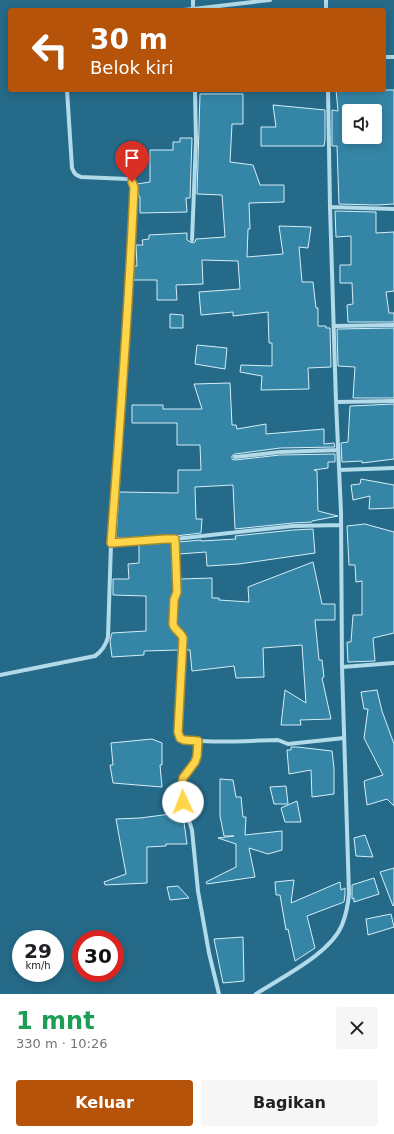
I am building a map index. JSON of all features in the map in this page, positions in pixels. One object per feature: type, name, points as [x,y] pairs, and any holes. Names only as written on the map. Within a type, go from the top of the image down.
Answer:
[{"type":"street","points":[[202,8],[270,0]]},
{"type":"street","points":[[0,675],[95,656],[100,653],[107,643],[108,637],[111,543],[123,396],[134,187],[132,182],[128,179],[76,176],[72,168],[67,92]]},
{"type":"street","points":[[192,240],[196,142],[196,92]]},
{"type":"street","points":[[256,994],[321,951],[333,940],[342,925],[347,911],[349,894],[342,668],[341,525],[330,207],[328,92]]},
{"type":"street","points":[[330,207],[394,209]]},
{"type":"street","points":[[334,326],[394,325]]},
{"type":"street","points":[[336,402],[394,401]]},
{"type":"street","points":[[235,457],[280,452],[338,450]]},
{"type":"street","points":[[339,470],[394,468]]},
{"type":"street","points":[[111,543],[175,539],[293,526],[341,525]]},
{"type":"street","points":[[175,539],[177,592],[174,600],[173,624],[174,627],[182,634],[183,638],[178,732],[180,738],[184,740],[198,741],[278,740],[288,744],[344,738]]},
{"type":"street","points":[[342,668],[394,663]]},
{"type":"street","points":[[198,741],[197,756],[195,762],[183,778],[182,793],[183,802],[192,830],[198,891],[209,953],[219,994]]},
{"type":"building","points":[[386,90],[394,90],[394,204],[339,204],[337,146],[332,146],[332,110],[338,111],[336,92],[386,92]]},
{"type":"building","points":[[200,94],[243,94],[243,124],[232,124],[230,162],[253,165],[260,185],[284,185],[284,202],[249,203],[250,229],[248,229],[247,257],[283,254],[279,226],[311,227],[308,248],[299,247],[302,282],[313,282],[316,308],[318,308],[318,326],[326,326],[326,328],[330,328],[331,367],[308,368],[309,389],[261,390],[262,376],[240,372],[241,365],[272,366],[272,343],[269,343],[268,312],[233,316],[233,312],[201,315],[199,292],[240,289],[238,261],[202,260],[203,284],[176,285],[177,300],[157,300],[157,280],[133,280],[134,266],[137,266],[136,245],[143,245],[142,240],[149,239],[149,235],[187,233],[187,240],[192,243],[195,242],[196,239],[225,237],[222,195],[197,194]]},
{"type":"building","points":[[273,105],[325,110],[324,146],[261,146],[261,127],[276,127]]},
{"type":"building","points":[[180,138],[192,138],[190,198],[186,198],[187,212],[140,213],[140,197],[137,184],[150,182],[150,150],[173,150],[173,142],[180,142]]},
{"type":"building","points":[[335,211],[376,212],[376,233],[394,232],[394,291],[386,292],[389,313],[394,313],[394,322],[348,322],[347,305],[353,304],[352,283],[340,283],[340,265],[351,265],[351,236],[336,237]]},
{"type":"building","points":[[170,314],[183,315],[183,328],[170,328]]},
{"type":"building","points":[[394,328],[394,398],[353,398],[355,367],[338,366],[337,329]]},
{"type":"building","points":[[197,345],[227,348],[225,369],[195,364]]},
{"type":"building","points":[[230,383],[232,425],[236,425],[237,429],[266,424],[266,434],[324,429],[324,444],[334,443],[335,447],[280,448],[235,454],[232,456],[232,459],[235,460],[280,455],[335,454],[335,462],[328,462],[328,468],[314,470],[317,471],[318,511],[338,516],[312,522],[235,529],[233,485],[195,487],[196,519],[202,519],[201,533],[175,536],[116,538],[119,492],[178,493],[178,470],[201,470],[200,445],[177,445],[177,423],[132,423],[132,405],[163,405],[163,409],[202,409],[194,384]]},
{"type":"building","points":[[394,404],[394,459],[362,463],[362,461],[342,462],[341,443],[348,442],[350,406]]},
{"type":"building","points":[[361,479],[394,485],[394,508],[369,509],[370,496],[353,500],[351,485],[360,484]]},
{"type":"building","points":[[365,524],[394,532],[394,633],[373,638],[375,661],[348,662],[347,642],[351,642],[353,615],[362,615],[362,581],[356,582],[355,565],[349,565],[347,526]]},
{"type":"building","points":[[313,529],[315,553],[239,564],[207,566],[206,552],[179,554],[179,542],[236,539],[235,536]]},
{"type":"building","points":[[172,542],[173,591],[170,600],[170,624],[171,628],[179,639],[179,650],[144,651],[144,655],[112,657],[110,641],[112,633],[146,631],[146,596],[113,595],[113,579],[129,579],[128,564],[139,563],[139,544]]},
{"type":"building","points":[[313,562],[322,604],[335,604],[335,620],[315,620],[319,660],[322,660],[324,677],[322,678],[331,719],[300,720],[301,725],[281,725],[285,690],[306,703],[302,645],[263,648],[264,677],[236,678],[234,666],[192,671],[190,650],[186,650],[186,637],[177,623],[177,601],[180,592],[180,579],[212,578],[212,598],[219,598],[219,600],[249,602],[248,587]]},
{"type":"building","points":[[377,690],[382,711],[394,744],[394,806],[387,799],[367,805],[364,781],[383,775],[364,738],[368,709],[364,709],[361,692]]},
{"type":"building","points":[[152,739],[162,743],[162,765],[160,765],[162,787],[113,783],[110,765],[113,765],[111,743]]},
{"type":"building","points":[[291,747],[332,751],[334,768],[334,794],[312,797],[311,770],[289,774],[287,750],[291,750]]},
{"type":"building","points":[[220,779],[233,780],[236,797],[241,797],[243,817],[246,817],[245,835],[282,831],[282,850],[268,854],[249,848],[255,877],[207,884],[206,882],[236,867],[236,844],[218,838],[234,836],[224,836],[220,816]]},
{"type":"building","points":[[175,786],[183,815],[187,844],[166,844],[166,846],[147,847],[147,883],[105,885],[104,882],[126,874],[116,819],[171,814],[170,787]]},
{"type":"building","points":[[286,786],[288,804],[274,804],[270,787]]},
{"type":"building","points":[[297,801],[301,822],[285,822],[281,808]]},
{"type":"building","points":[[365,835],[373,857],[356,856],[354,838]]},
{"type":"building","points":[[394,868],[394,905],[393,906],[380,872]]},
{"type":"building","points":[[374,878],[379,894],[354,902],[354,898],[352,899],[352,885]]},
{"type":"building","points":[[294,880],[291,903],[340,882],[341,890],[345,888],[344,902],[307,916],[315,948],[295,961],[288,929],[286,930],[280,895],[276,895],[275,882]]},
{"type":"building","points":[[178,886],[189,898],[170,900],[167,887]]},
{"type":"building","points":[[391,914],[394,927],[368,935],[366,919]]},
{"type":"building","points":[[243,937],[244,981],[223,983],[214,939]]},
{"type":"route","points":[[132,182],[134,187],[129,297],[123,396],[111,543],[175,539],[177,592],[174,600],[173,624],[174,627],[182,634],[183,638],[178,732],[180,738],[184,740],[198,741],[195,762],[183,778],[183,802]]}]
